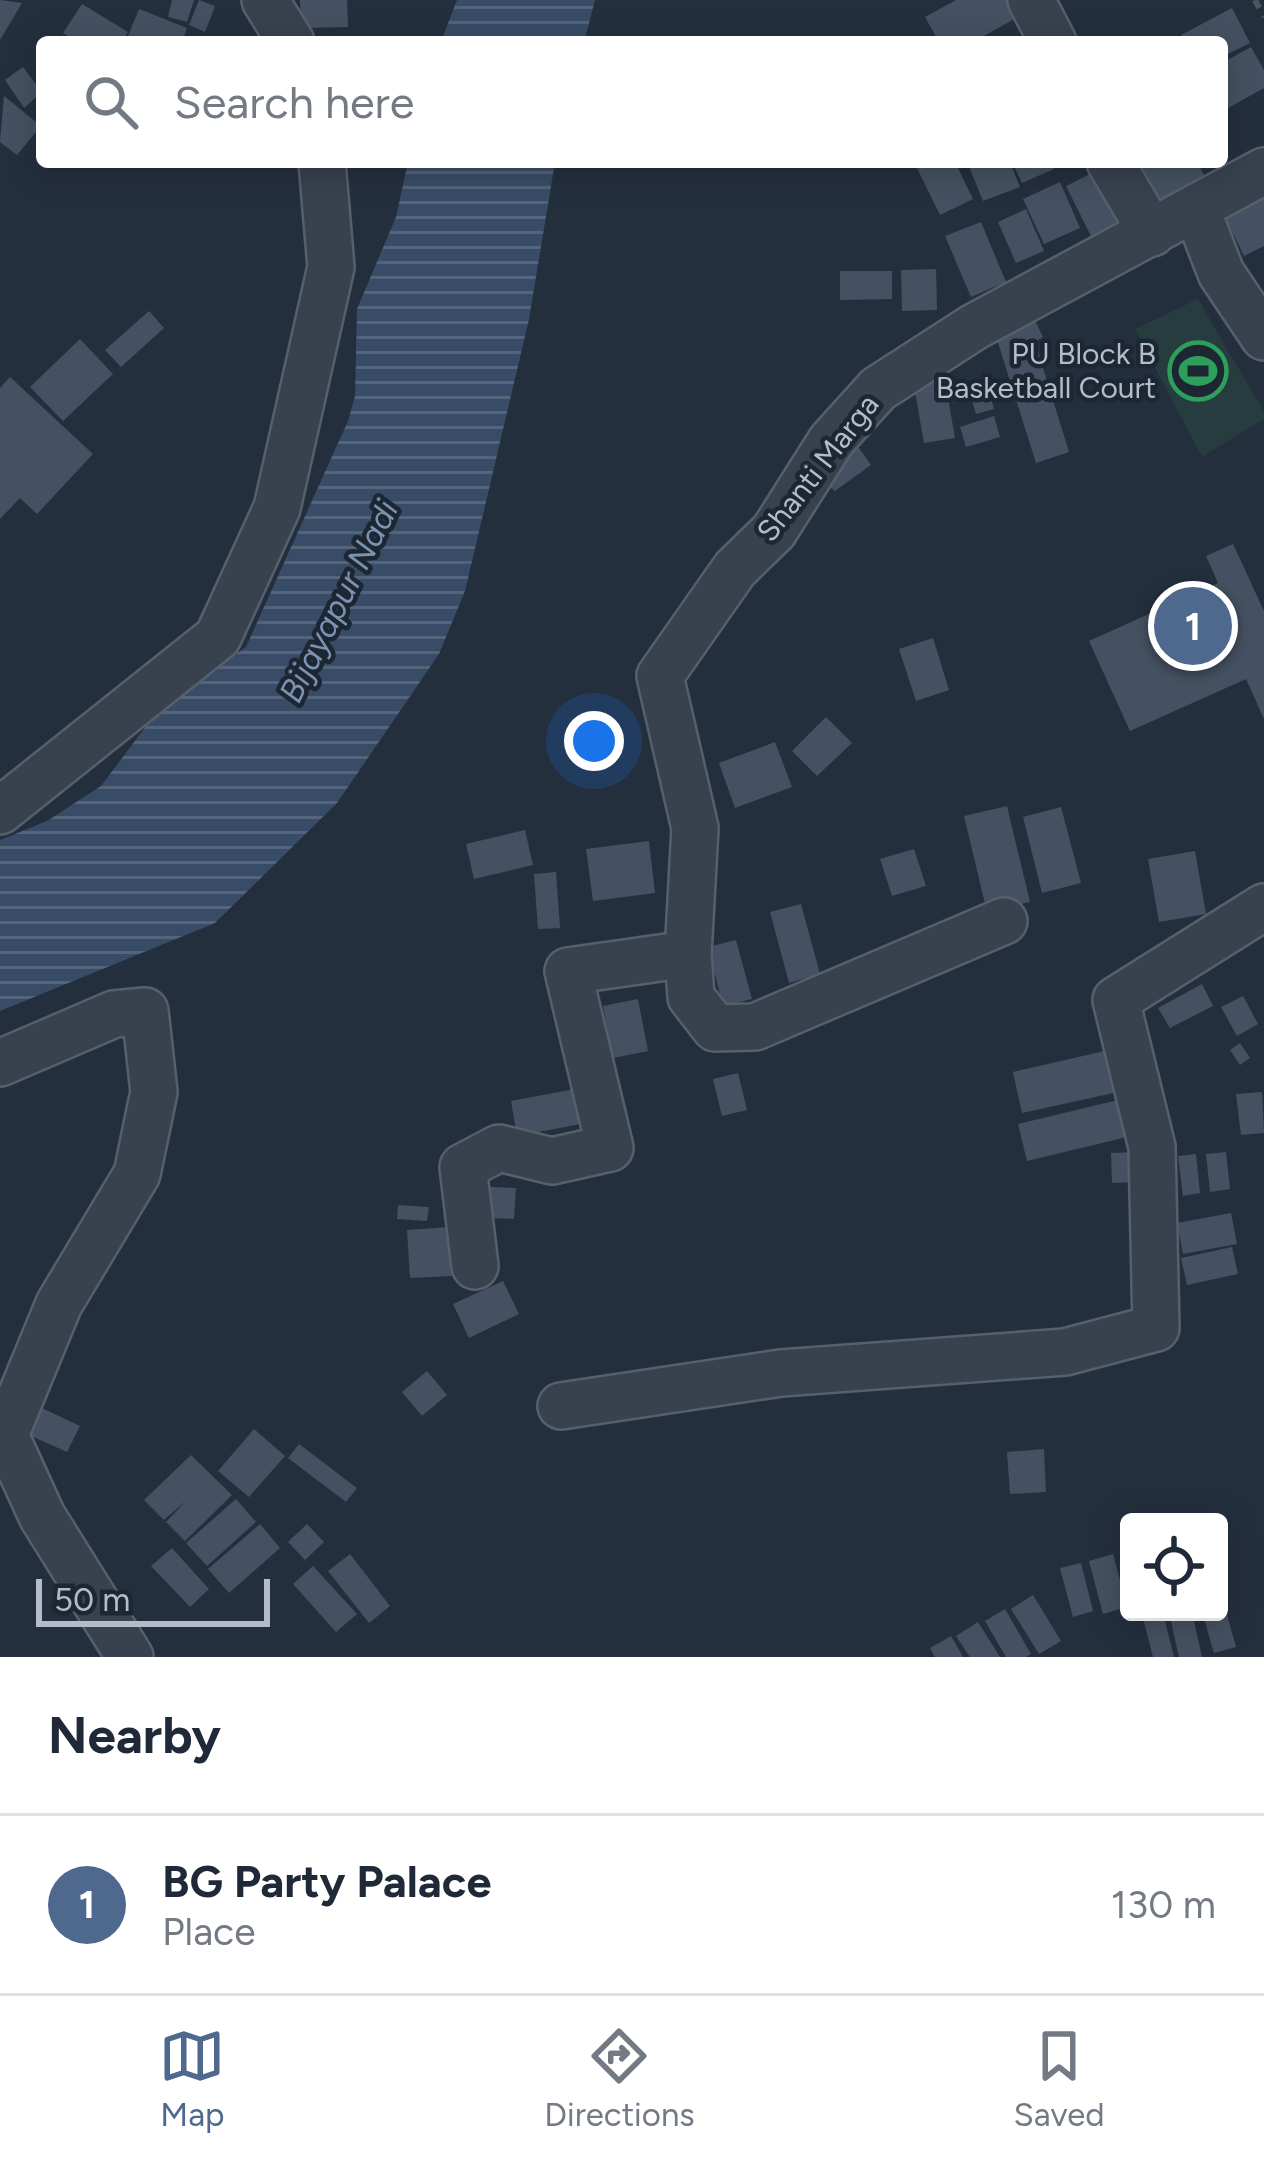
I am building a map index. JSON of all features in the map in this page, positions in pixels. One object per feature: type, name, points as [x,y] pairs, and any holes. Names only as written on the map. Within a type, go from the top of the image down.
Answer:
[{"type":"street","points":[[265,0],[287,36]]},
{"type":"street","points":[[1031,0],[1050,36]]},
{"type":"street","points":[[0,812],[218,637],[277,508],[331,267],[323,168]]},
{"type":"street","points":[[1114,168],[1152,233]]},
{"type":"street","name":"Shanti Marga","points":[[688,954],[695,828],[660,676],[735,568],[774,531],[831,441],[878,389],[974,327],[1264,171]]},
{"type":"street","points":[[1196,208],[1221,273],[1264,337]]},
{"type":"street","points":[[561,1406],[781,1373],[1065,1352],[1156,1328],[1152,1148],[1116,1000],[1264,907]]},
{"type":"street","points":[[475,1266],[463,1167],[499,1148],[552,1161],[610,1148],[568,971],[688,954],[692,997],[716,1028],[755,1027],[1004,921]]},
{"type":"street","points":[[0,1063],[114,1014],[146,1011],[154,1092],[137,1174],[59,1304],[5,1435],[42,1516],[130,1657]]},
{"type":"path","points":[[1255,0],[1264,17]]},
{"type":"green space","name":"PU Block B Basketball Court","points":[[1198,299],[1264,412],[1264,419],[1202,457],[1135,329]]},
{"type":"water","points":[[457,0],[595,0],[586,36],[443,36]]},
{"type":"water","name":"Bijayapur Nadi","points":[[407,168],[554,168],[529,319],[465,591],[439,654],[337,803],[215,923],[0,1011],[0,840],[47,821],[101,786],[162,705],[246,647],[348,421],[355,396],[357,309],[396,217]]},
{"type":"building","points":[[0,0],[22,3],[0,40]]},
{"type":"building","points":[[172,0],[194,0],[187,22],[168,17]]},
{"type":"building","points":[[199,0],[215,6],[205,32],[189,25]]},
{"type":"building","points":[[300,0],[347,0],[348,27],[301,28]]},
{"type":"building","points":[[956,0],[1020,0],[1027,12],[984,36],[936,36],[925,17]]},
{"type":"building","points":[[82,4],[128,32],[126,36],[63,33]]},
{"type":"building","points":[[1232,8],[1250,43],[1228,54],[1228,36],[1181,35]]},
{"type":"building","points":[[139,9],[187,28],[184,36],[128,36]]},
{"type":"building","points":[[1251,47],[1264,70],[1264,88],[1228,108],[1228,60]]},
{"type":"building","points":[[23,67],[36,84],[36,97],[24,108],[5,80]]},
{"type":"building","points":[[4,96],[36,122],[36,132],[17,155],[0,142]]},
{"type":"building","points":[[917,168],[958,168],[973,199],[940,215]]},
{"type":"building","points":[[969,168],[1012,168],[1020,187],[983,201]]},
{"type":"building","points":[[1015,168],[1054,168],[1054,169],[1022,183]]},
{"type":"building","points":[[1131,168],[1200,168],[1207,180],[1152,208]]},
{"type":"building","points":[[1096,171],[1121,221],[1091,236],[1066,186]]},
{"type":"building","points":[[1060,182],[1080,228],[1044,244],[1023,199]]},
{"type":"building","points":[[1264,189],[1264,246],[1244,256],[1221,209]]},
{"type":"building","points":[[1026,209],[1044,251],[1016,263],[998,222]]},
{"type":"building","points":[[981,222],[1006,282],[971,297],[945,236]]},
{"type":"building","points":[[936,269],[937,310],[902,311],[901,270]]},
{"type":"building","points":[[840,271],[892,271],[892,299],[840,300]]},
{"type":"building","points":[[149,311],[164,328],[121,367],[105,350]]},
{"type":"building","points":[[1031,312],[1043,337],[1035,342],[1069,452],[1036,463],[994,330]]},
{"type":"building","points":[[80,339],[113,374],[63,421],[30,387]]},
{"type":"building","points":[[944,375],[955,438],[924,443],[913,380]]},
{"type":"building","points":[[10,377],[93,454],[37,514],[20,498],[0,519],[0,388]]},
{"type":"building","points":[[988,388],[994,409],[976,414],[970,393]]},
{"type":"building","points":[[994,416],[1000,437],[966,447],[960,427]]},
{"type":"building","points":[[854,441],[871,465],[835,491],[821,479]]},
{"type":"building","points":[[1233,544],[1264,611],[1264,719],[1246,679],[1130,731],[1089,641],[1218,583],[1206,556]]},
{"type":"building","points":[[933,638],[949,690],[916,701],[899,649]]},
{"type":"building","points":[[826,717],[852,743],[817,776],[792,751]]},
{"type":"building","points":[[775,742],[792,787],[735,808],[719,763]]},
{"type":"building","points":[[1007,806],[1030,902],[987,912],[964,816]]},
{"type":"building","points":[[1061,807],[1081,883],[1042,893],[1023,817]]},
{"type":"building","points":[[525,830],[533,865],[474,879],[466,844]]},
{"type":"building","points":[[649,841],[655,893],[593,901],[586,849]]},
{"type":"building","points":[[914,849],[926,886],[892,896],[880,859]]},
{"type":"building","points":[[1195,851],[1206,914],[1159,922],[1148,859]]},
{"type":"building","points":[[556,872],[560,928],[538,929],[534,874]]},
{"type":"building","points":[[801,904],[820,974],[789,983],[770,912]]},
{"type":"building","points":[[736,940],[752,999],[723,1006],[708,947]]},
{"type":"building","points":[[1202,984],[1213,1006],[1170,1028],[1158,1008]]},
{"type":"building","points":[[1243,996],[1258,1024],[1237,1036],[1221,1007]]},
{"type":"building","points":[[638,999],[648,1051],[613,1058],[603,1006]]},
{"type":"building","points":[[1240,1043],[1250,1058],[1240,1065],[1230,1050]]},
{"type":"building","points":[[1109,1050],[1118,1092],[1022,1113],[1013,1072]]},
{"type":"building","points":[[738,1073],[747,1110],[722,1116],[713,1079]]},
{"type":"building","points":[[575,1089],[581,1124],[517,1136],[511,1101]]},
{"type":"building","points":[[1262,1092],[1264,1133],[1241,1135],[1236,1094]]},
{"type":"building","points":[[1118,1100],[1127,1137],[1027,1161],[1018,1124]]},
{"type":"building","points":[[1136,1152],[1137,1182],[1112,1183],[1111,1153]]},
{"type":"building","points":[[1226,1152],[1230,1189],[1210,1192],[1206,1154]]},
{"type":"building","points":[[1196,1154],[1200,1193],[1183,1196],[1178,1156]]},
{"type":"building","points":[[474,1186],[516,1188],[514,1219],[472,1217]]},
{"type":"building","points":[[398,1205],[429,1207],[427,1221],[397,1219]]},
{"type":"building","points":[[1231,1213],[1237,1244],[1183,1254],[1177,1223]]},
{"type":"building","points":[[450,1227],[453,1276],[410,1278],[407,1230]]},
{"type":"building","points":[[1232,1247],[1238,1274],[1187,1285],[1181,1258]]},
{"type":"building","points":[[503,1281],[519,1314],[469,1338],[453,1304]]},
{"type":"building","points":[[427,1371],[447,1395],[422,1416],[402,1392]]},
{"type":"building","points":[[42,1408],[80,1426],[67,1452],[29,1435]]},
{"type":"building","points":[[254,1429],[285,1456],[249,1497],[218,1471]]},
{"type":"building","points":[[299,1444],[357,1488],[346,1502],[288,1458]]},
{"type":"building","points":[[1044,1449],[1046,1492],[1010,1494],[1007,1452]]},
{"type":"building","points":[[191,1455],[232,1495],[185,1541],[166,1522],[187,1500],[164,1520],[144,1500]]},
{"type":"building","points":[[236,1499],[256,1522],[207,1566],[186,1543]]},
{"type":"building","points":[[260,1524],[280,1548],[229,1593],[208,1569]]},
{"type":"building","points":[[307,1524],[324,1542],[305,1560],[288,1542]]},
{"type":"building","points":[[172,1548],[209,1589],[190,1607],[151,1566]]},
{"type":"building","points":[[350,1554],[390,1606],[369,1623],[328,1571]]},
{"type":"building","points":[[1113,1554],[1120,1580],[1120,1609],[1103,1614],[1089,1561]]},
{"type":"building","points":[[1081,1563],[1093,1611],[1073,1617],[1060,1568]]},
{"type":"building","points":[[313,1566],[357,1614],[336,1632],[293,1584]]},
{"type":"building","points":[[1033,1595],[1061,1641],[1039,1654],[1011,1609]]},
{"type":"building","points":[[1005,1609],[1031,1654],[1026,1657],[1006,1657],[985,1621]]},
{"type":"building","points":[[1228,1618],[1236,1647],[1214,1653],[1205,1621]]},
{"type":"building","points":[[1144,1621],[1165,1621],[1174,1657],[1153,1657]]},
{"type":"building","points":[[1171,1621],[1194,1621],[1202,1657],[1179,1657]]},
{"type":"building","points":[[978,1622],[1000,1657],[970,1657],[956,1636]]},
{"type":"building","points":[[951,1636],[963,1657],[935,1657],[930,1648]]},
{"type":"place","name":"PU Block B Basketball Court","points":[[1198,371]]},
{"type":"place","name":"BG Party Palace","points":[[1193,626]]}]
